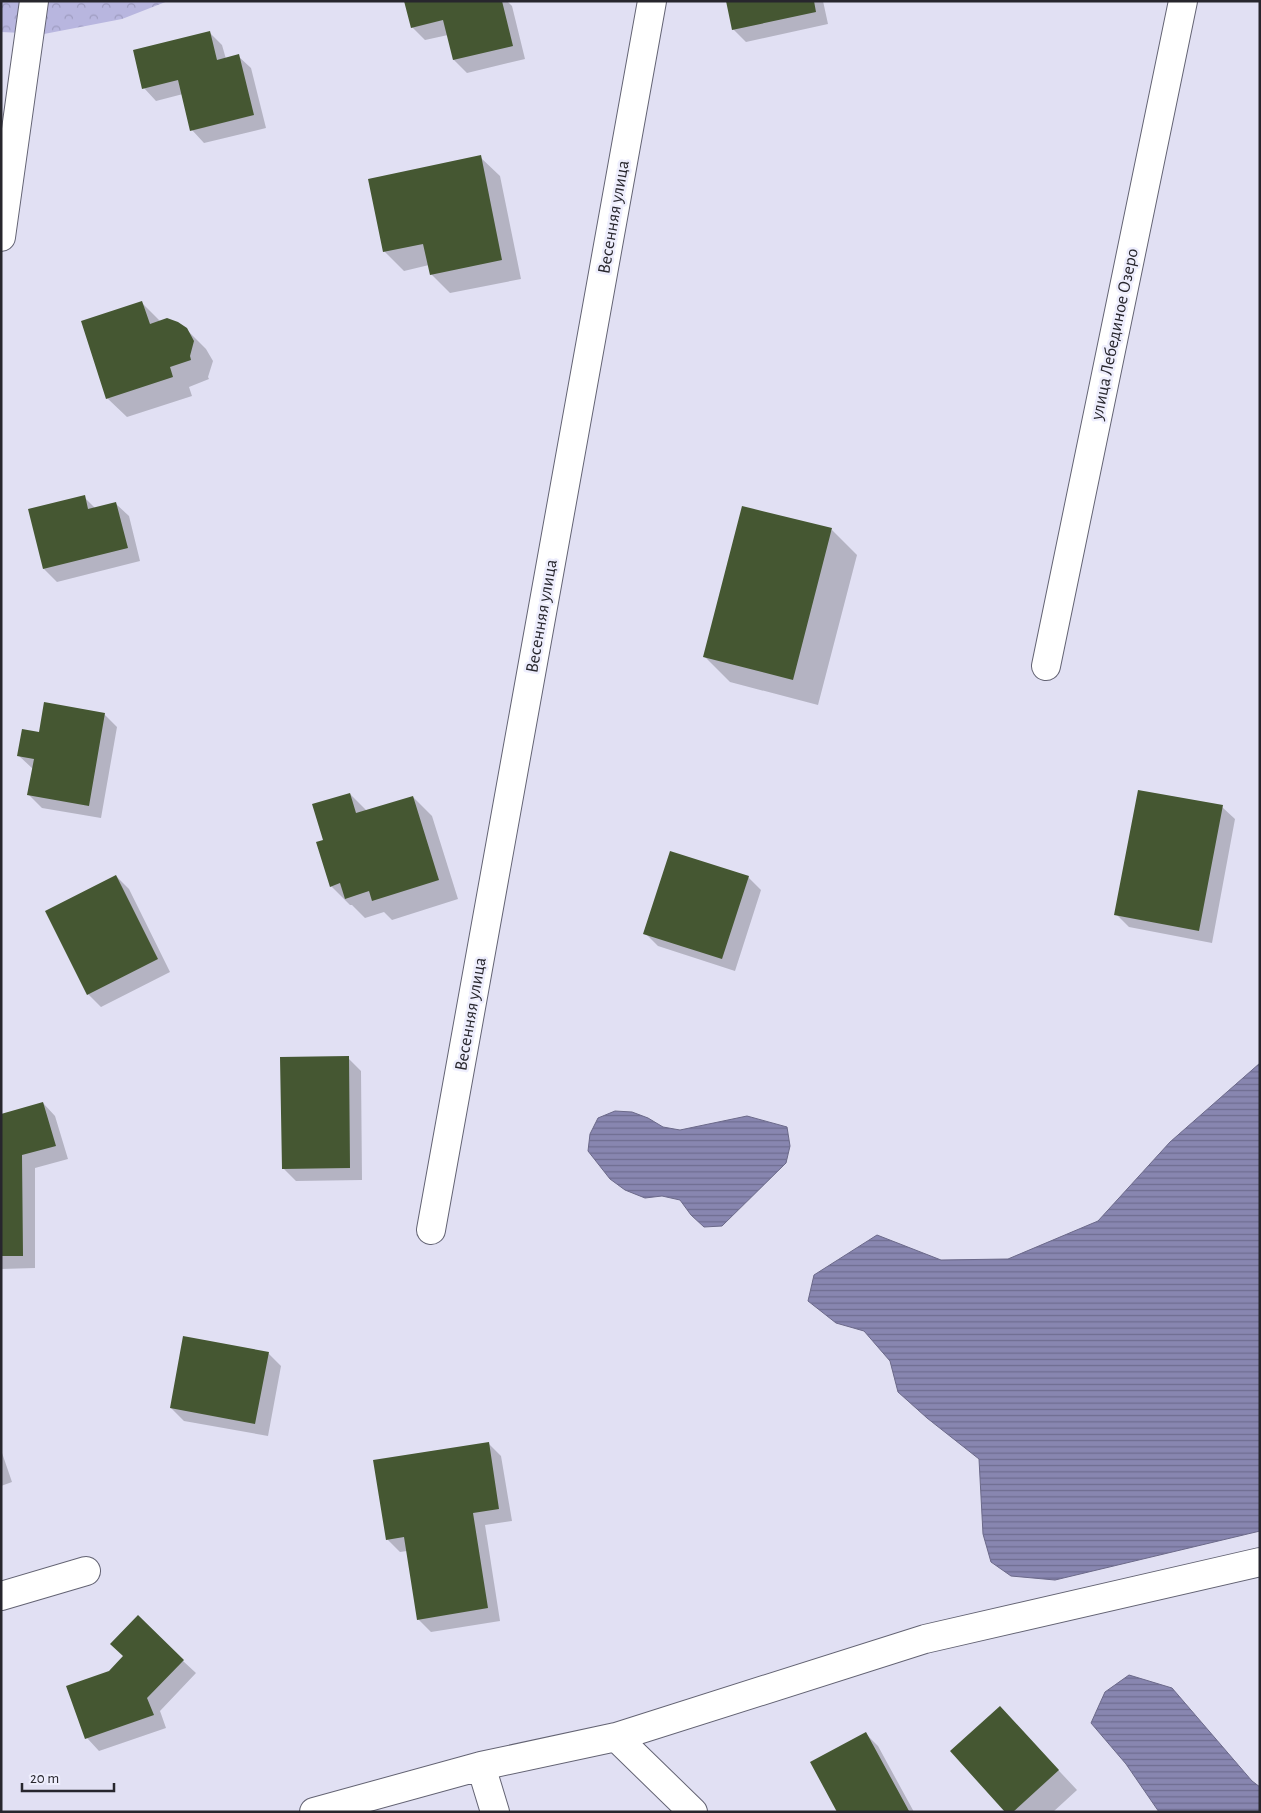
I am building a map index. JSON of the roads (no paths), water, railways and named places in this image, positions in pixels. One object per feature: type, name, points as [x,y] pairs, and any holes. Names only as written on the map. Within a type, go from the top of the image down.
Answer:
[{"type":"street","points":[[1,237],[34,1]]},
{"type":"street","name":"Весенняя улица","points":[[431,1230],[652,1]]},
{"type":"street","name":"улица Лебединое Озеро","points":[[1046,666],[1183,1]]},
{"type":"street","points":[[314,1812],[481,1766],[616,1737],[925,1639],[1260,1562]]},
{"type":"street","points":[[1,1596],[86,1571]]},
{"type":"street","points":[[616,1737],[693,1812]]},
{"type":"street","points":[[481,1766],[496,1812]]}]
